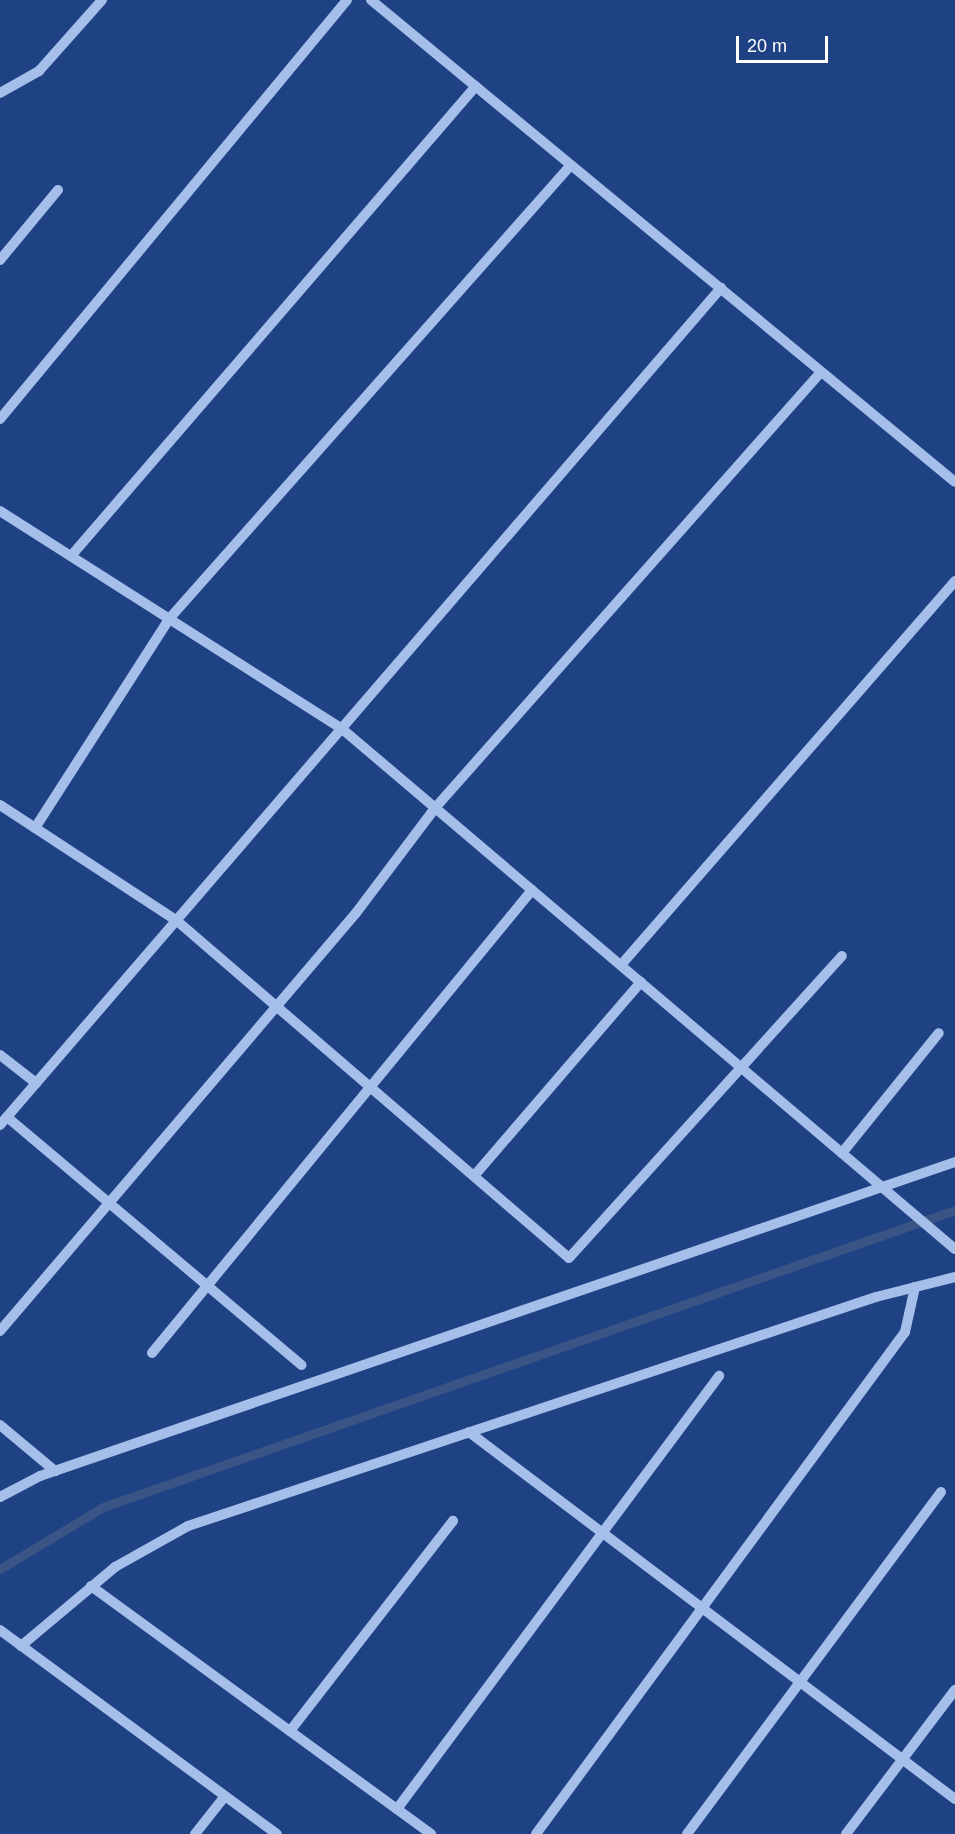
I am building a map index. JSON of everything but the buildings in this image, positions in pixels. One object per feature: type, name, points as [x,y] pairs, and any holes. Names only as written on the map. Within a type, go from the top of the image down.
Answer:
[{"type":"street","points":[[0,93],[39,71],[102,0]]},
{"type":"street","points":[[0,419],[347,0]]},
{"type":"street","points":[[371,0],[955,482]]},
{"type":"street","points":[[71,556],[476,86]]},
{"type":"street","points":[[36,828],[169,619],[571,165]]},
{"type":"street","points":[[0,260],[58,190]]},
{"type":"street","points":[[302,1365],[109,1202],[3,1121],[720,288]]},
{"type":"street","points":[[0,1331],[277,1006],[435,808],[821,372]]},
{"type":"street","points":[[0,511],[341,729],[955,1249]]},
{"type":"street","points":[[621,965],[955,581]]},
{"type":"street","points":[[0,805],[176,920],[570,1258],[842,956]]},
{"type":"street","points":[[152,1353],[532,890]]},
{"type":"street","points":[[474,1176],[641,982]]},
{"type":"street","points":[[842,1153],[939,1033]]},
{"type":"street","points":[[0,1054],[36,1083]]},
{"type":"street","points":[[0,1497],[55,1471],[738,1239],[880,1185],[955,1162]]},
{"type":"street","points":[[21,1646],[91,1586],[188,1526],[915,1287],[955,1277]]},
{"type":"street","points":[[536,1834],[905,1332],[915,1287]]},
{"type":"street","points":[[397,1809],[719,1376]]},
{"type":"street","points":[[0,1425],[55,1471]]},
{"type":"street","points":[[470,1432],[901,1761],[955,1799]]},
{"type":"street","points":[[687,1834],[941,1492]]},
{"type":"street","points":[[290,1731],[453,1521]]},
{"type":"street","points":[[91,1586],[431,1834]]},
{"type":"street","points":[[0,1630],[276,1834]]},
{"type":"street","points":[[846,1834],[955,1690]]},
{"type":"street","points":[[195,1834],[225,1796]]},
{"type":"waterway","points":[[0,1569],[103,1507],[955,1210]]}]
